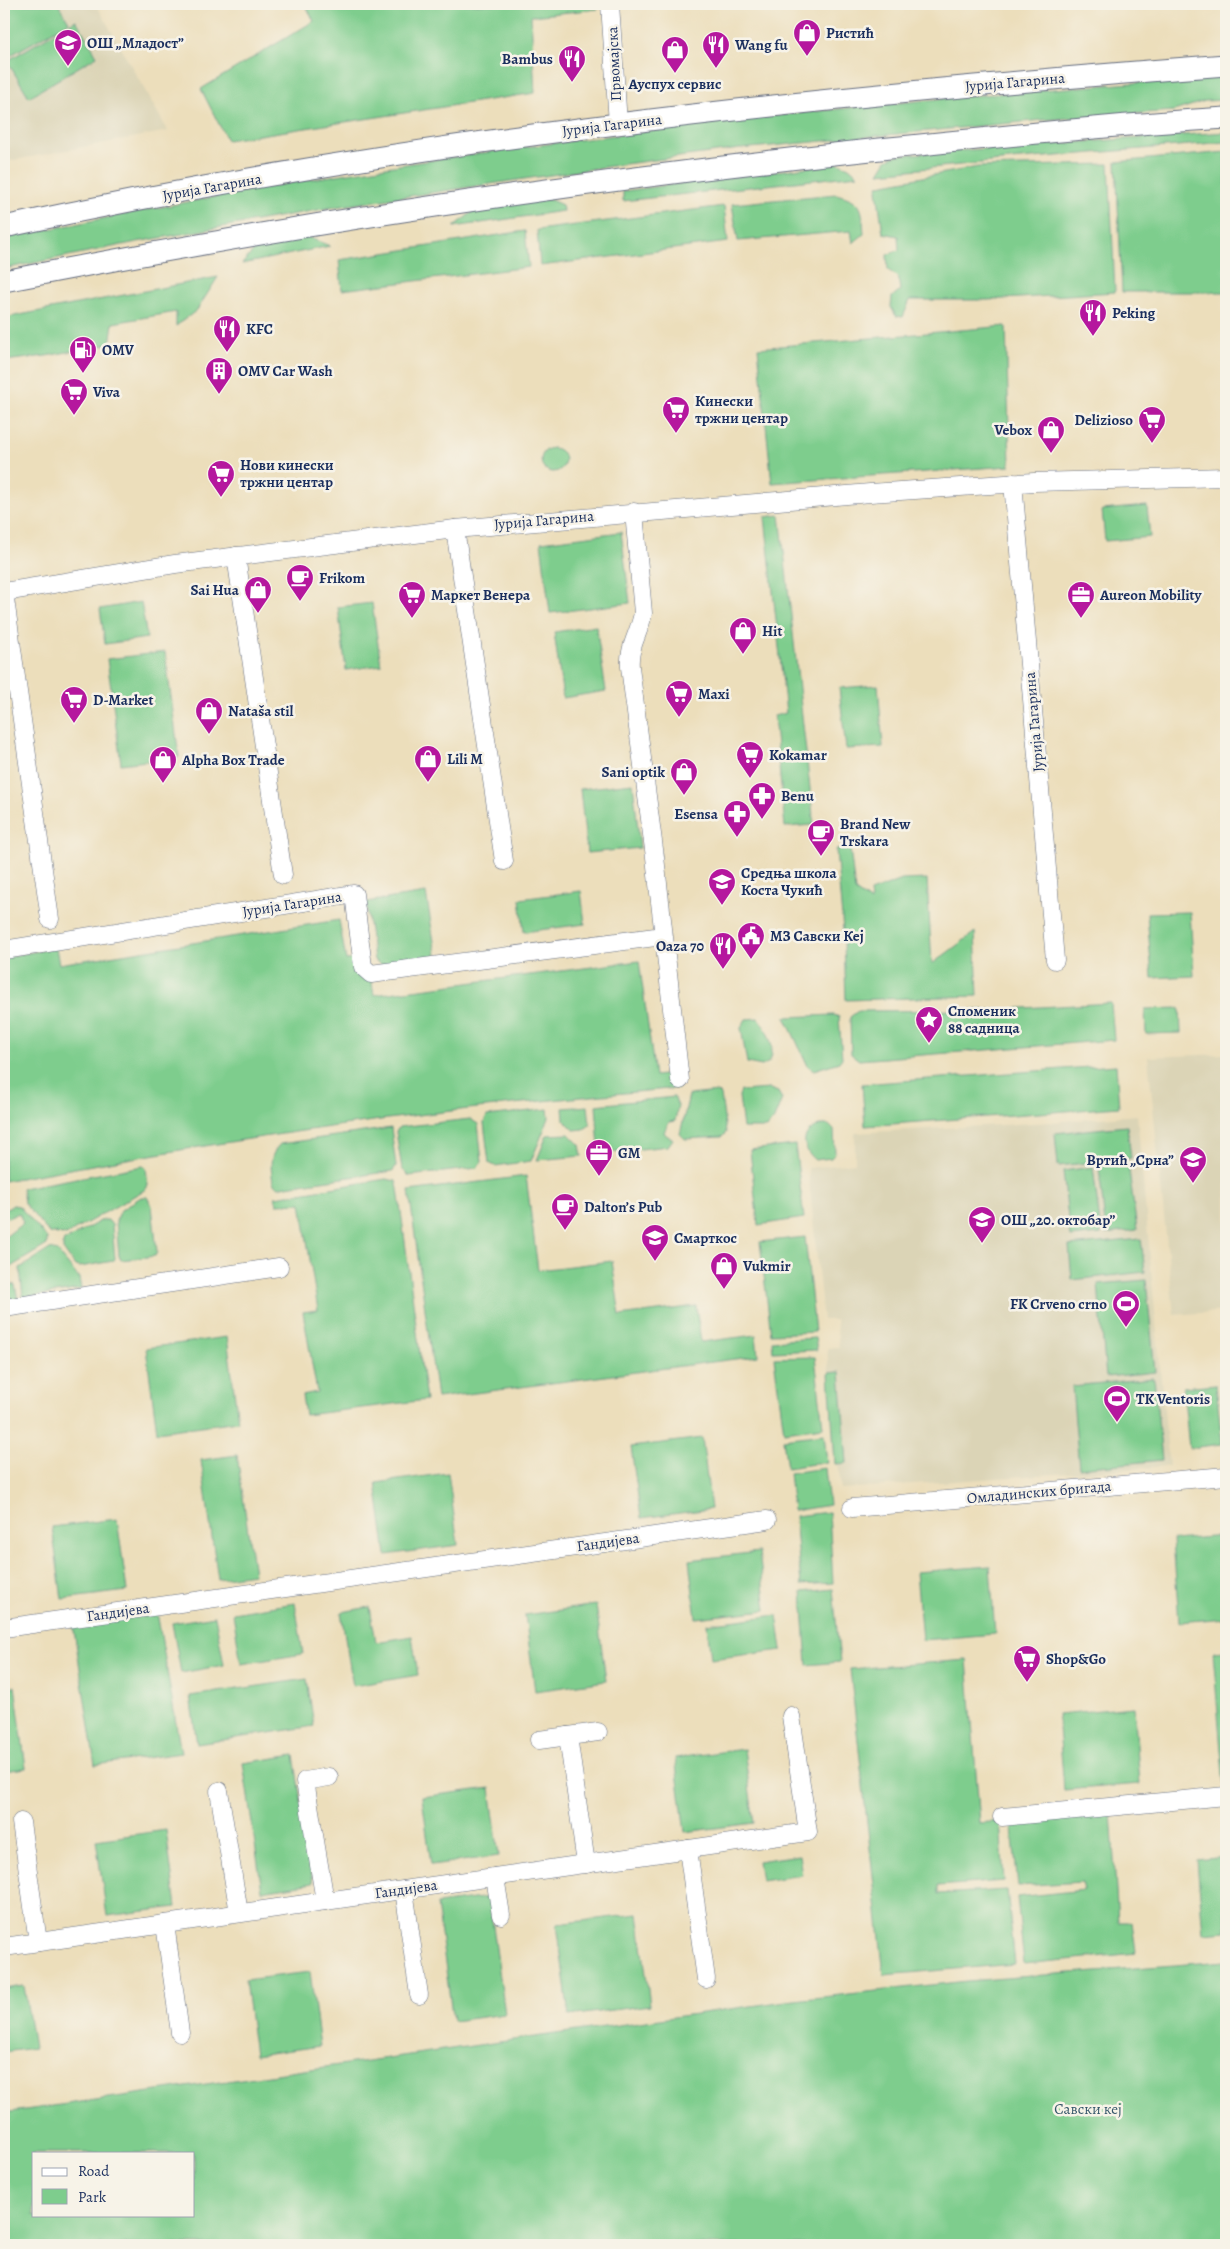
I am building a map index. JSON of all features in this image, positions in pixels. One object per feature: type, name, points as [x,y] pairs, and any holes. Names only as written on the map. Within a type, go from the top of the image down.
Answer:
[{"type":"main road","name":"Јурија Гагарина","points":[[4,227],[174,193],[493,140],[862,96],[1226,65]]},
{"type":"main road","points":[[4,281],[268,232],[614,180],[969,140],[1226,118]]},
{"type":"street","name":"Првомајска","points":[[610,4],[618,124]]},
{"type":"street","name":"Јурија Гагарина","points":[[50,919],[4,592],[236,556],[455,529],[634,512],[1013,483],[1226,477]]},
{"type":"street","name":"Јурија Гагарина","points":[[1013,483],[1055,960]]},
{"type":"street","points":[[634,512],[643,613],[640,629],[630,648],[630,667],[680,1080]]},
{"type":"street","points":[[455,529],[504,861]]},
{"type":"street","name":"Јурија Гагарина","points":[[236,556],[283,875]]},
{"type":"street","name":"Јурија Гагарина","points":[[4,950],[354,894],[363,967],[371,974],[663,936]]},
{"type":"street","points":[[4,1308],[279,1267]]},
{"type":"street","name":"Омладинских бригада","points":[[852,1508],[1226,1476]]},
{"type":"street","name":"Гандијева","points":[[4,1628],[767,1520]]},
{"type":"street","name":"Гандијева","points":[[4,1947],[808,1832],[791,1716]]},
{"type":"street","points":[[539,1740],[598,1732]]},
{"type":"street","points":[[568,1736],[586,1864]]},
{"type":"street","points":[[325,1901],[305,1781],[329,1777]]},
{"type":"street","points":[[219,1791],[239,1913]]},
{"type":"street","points":[[1002,1816],[1226,1796]]},
{"type":"street","points":[[21,1822],[38,1942]]},
{"type":"street","points":[[688,1849],[706,1979]]},
{"type":"street","points":[[495,1877],[501,1915]]},
{"type":"street","points":[[404,1890],[419,1995]]},
{"type":"street","points":[[164,1924],[180,2033]]},
{"type":"shaded area","name":"ОШ „Младост”","points":[[4,4],[96,4],[168,131],[4,162]]},
{"type":"shaded area","name":"Вртић „Срна”","points":[[1226,1054],[1226,1311],[1174,1315],[1148,1057]]},
{"type":"shaded area","name":"ОШ „20. октобар”","points":[[1137,1115],[1169,1466],[841,1489],[838,1464],[847,1463],[840,1373],[829,1373],[827,1348],[839,1347],[836,1320],[823,1320],[808,1168],[855,1163],[855,1133],[1053,1122]]},
{"type":"green space","points":[[4,4],[58,4],[69,22],[9,56],[4,46]]},
{"type":"green space","points":[[305,4],[599,4],[598,9],[531,16],[535,93],[227,140],[201,89],[314,21]]},
{"type":"green space","points":[[76,20],[97,56],[29,97],[7,61]]},
{"type":"green space","points":[[1226,77],[1226,100],[1205,101],[1174,111],[1043,120],[740,149],[625,164],[329,208],[137,242],[4,269],[4,238],[355,172],[508,149],[713,123],[918,101]]},
{"type":"green space","points":[[1226,132],[1226,142],[879,173],[887,160],[897,155]]},
{"type":"green space","points":[[1226,152],[1226,292],[1122,292],[1116,162]]},
{"type":"green space","points":[[839,163],[849,167],[858,175],[623,201],[623,191]]},
{"type":"green space","points":[[1109,164],[1115,292],[987,300],[910,300],[903,317],[896,316],[891,307],[892,297],[900,290],[898,277],[888,270],[887,255],[899,250],[898,236],[883,233],[877,190],[879,185],[978,167]]},
{"type":"green space","points":[[836,194],[857,203],[862,212],[864,234],[853,243],[851,231],[738,241],[732,204]]},
{"type":"green space","points":[[541,199],[551,200],[562,205],[563,211],[454,227],[477,208]]},
{"type":"green space","points":[[724,206],[728,242],[540,266],[537,230]]},
{"type":"green space","points":[[525,231],[529,267],[342,290],[339,260]]},
{"type":"green space","points":[[305,236],[330,246],[242,264],[258,246]]},
{"type":"green space","points":[[218,277],[197,310],[176,326],[176,312],[113,323],[110,344],[46,356],[4,361],[4,318]]},
{"type":"green space","points":[[1006,326],[1010,466],[772,483],[758,348]]},
{"type":"green space","points":[[553,448],[561,452],[565,460],[561,468],[553,472],[545,468],[541,460],[545,452]]},
{"type":"green space","points":[[1147,506],[1150,537],[1105,541],[1102,510]]},
{"type":"green space","points":[[780,515],[814,825],[785,827],[774,716],[786,713],[765,517]]},
{"type":"green space","points":[[621,532],[630,603],[550,613],[541,542]]},
{"type":"green space","points":[[141,602],[147,638],[105,644],[100,609]]},
{"type":"green space","points":[[372,603],[381,665],[346,670],[338,607]]},
{"type":"green space","points":[[596,626],[606,691],[563,698],[554,632]]},
{"type":"green space","points":[[165,652],[179,757],[121,764],[107,659]]},
{"type":"green space","points":[[878,685],[883,747],[846,749],[839,688]]},
{"type":"green space","points":[[633,783],[640,848],[587,853],[580,789]]},
{"type":"green space","points":[[850,848],[855,891],[871,902],[870,892],[902,880],[927,879],[932,964],[975,932],[978,996],[846,1000],[844,941],[836,850]]},
{"type":"green space","points":[[581,891],[585,924],[524,932],[520,899]]},
{"type":"green space","points":[[426,893],[437,960],[382,965],[374,960],[366,902]]},
{"type":"green space","points":[[1190,912],[1194,976],[1152,978],[1147,913]]},
{"type":"green space","points":[[339,920],[346,960],[359,959],[372,983],[374,995],[639,961],[655,1076],[671,1074],[679,1088],[511,1104],[386,1119],[216,1144],[4,1181],[4,957],[56,948],[59,964]]},
{"type":"green space","points":[[1111,1003],[1114,1040],[859,1060],[851,1054],[850,1017],[858,1011],[987,1010]]},
{"type":"green space","points":[[1180,1008],[1181,1033],[1146,1034],[1145,1009]]},
{"type":"green space","points":[[834,1015],[839,1017],[842,1058],[839,1062],[814,1070],[808,1066],[785,1017]]},
{"type":"green space","points":[[758,1018],[768,1033],[772,1051],[769,1062],[762,1066],[747,1063],[741,1028],[746,1019]]},
{"type":"green space","points":[[1116,1065],[1119,1107],[865,1126],[862,1084]]},
{"type":"green space","points":[[770,1089],[778,1092],[782,1099],[774,1119],[767,1128],[743,1128],[739,1096],[741,1091]]},
{"type":"green space","points":[[718,1092],[721,1095],[726,1133],[722,1137],[685,1139],[680,1134],[689,1095]]},
{"type":"green space","points":[[674,1097],[678,1106],[675,1121],[669,1122],[664,1132],[673,1139],[668,1146],[604,1153],[599,1149],[596,1105]]},
{"type":"green space","points":[[588,1106],[590,1125],[584,1129],[574,1130],[564,1120],[563,1108]]},
{"type":"green space","points":[[548,1109],[549,1118],[531,1161],[495,1166],[489,1163],[484,1123],[487,1116]]},
{"type":"green space","points":[[470,1119],[478,1124],[482,1162],[477,1168],[409,1176],[402,1169],[396,1132],[399,1127]]},
{"type":"green space","points":[[821,1125],[829,1125],[834,1130],[835,1154],[831,1158],[815,1160],[806,1148],[805,1137],[809,1131]]},
{"type":"green space","points":[[1127,1126],[1131,1158],[1058,1166],[1055,1133]]},
{"type":"green space","points":[[391,1128],[396,1166],[393,1171],[279,1187],[273,1183],[272,1158],[280,1144]]},
{"type":"green space","points":[[569,1134],[580,1145],[582,1156],[537,1160],[547,1135]]},
{"type":"green space","points":[[795,1145],[804,1218],[758,1225],[750,1150]]},
{"type":"green space","points":[[1128,1163],[1137,1230],[1106,1234],[1099,1167]]},
{"type":"green space","points":[[143,1166],[146,1168],[148,1185],[146,1189],[66,1235],[49,1233],[24,1203],[22,1188]]},
{"type":"green space","points":[[1093,1167],[1101,1234],[1070,1237],[1063,1171]]},
{"type":"green space","points":[[526,1176],[538,1270],[612,1261],[620,1316],[696,1306],[701,1342],[756,1335],[758,1356],[437,1398],[409,1191]]},
{"type":"green space","points":[[386,1179],[396,1181],[398,1189],[426,1400],[305,1415],[302,1395],[317,1392],[303,1312],[318,1310],[301,1203],[277,1204],[275,1197]]},
{"type":"green space","points":[[141,1197],[147,1197],[152,1206],[157,1252],[155,1256],[121,1260],[116,1221],[121,1210]]},
{"type":"green space","points":[[13,1205],[19,1206],[47,1238],[47,1245],[4,1271],[4,1238],[23,1223],[19,1213],[8,1218],[4,1211]]},
{"type":"green space","points":[[102,1220],[108,1220],[112,1225],[115,1259],[113,1261],[80,1267],[75,1266],[63,1249],[63,1242]]},
{"type":"green space","points":[[805,1237],[815,1332],[771,1334],[760,1242]]},
{"type":"green space","points":[[1141,1239],[1145,1272],[1072,1280],[1069,1246]]},
{"type":"green space","points":[[50,1249],[57,1251],[79,1278],[81,1289],[23,1298],[20,1268]]},
{"type":"green space","name":"FK Crveno crno","points":[[1146,1280],[1155,1372],[1106,1377],[1098,1284]]},
{"type":"green space","points":[[4,1282],[15,1285],[18,1299],[4,1301]]},
{"type":"green space","points":[[227,1337],[238,1421],[157,1432],[146,1348]]},
{"type":"green space","points":[[815,1338],[817,1350],[773,1352],[772,1341]]},
{"type":"green space","points":[[815,1357],[823,1427],[784,1432],[774,1358]]},
{"type":"green space","points":[[840,1372],[847,1463],[835,1464],[829,1373]]},
{"type":"green space","name":"TK Ventoris","points":[[1154,1378],[1162,1460],[1079,1468],[1072,1386]]},
{"type":"green space","points":[[1216,1384],[1222,1444],[1189,1448],[1183,1387]]},
{"type":"green space","points":[[824,1434],[827,1462],[787,1468],[783,1439]]},
{"type":"green space","points":[[702,1438],[711,1509],[641,1518],[631,1447]]},
{"type":"green space","points":[[237,1455],[254,1574],[218,1579],[201,1460]]},
{"type":"green space","points":[[825,1468],[829,1505],[793,1511],[789,1473]]},
{"type":"green space","points":[[448,1473],[458,1545],[386,1555],[376,1483]]},
{"type":"green space","points":[[829,1512],[833,1583],[801,1585],[795,1516]]},
{"type":"green space","points":[[117,1519],[127,1591],[62,1599],[52,1527]]},
{"type":"green space","points":[[1226,1536],[1226,1618],[1179,1622],[1173,1540]]},
{"type":"green space","points":[[759,1552],[766,1610],[696,1618],[689,1560]]},
{"type":"green space","points":[[990,1566],[995,1634],[922,1640],[916,1572]]},
{"type":"green space","points":[[833,1589],[840,1662],[807,1665],[802,1592]]},
{"type":"green space","points":[[295,1603],[303,1654],[241,1664],[233,1613]]},
{"type":"green space","points":[[596,1605],[606,1681],[535,1691],[525,1615]]},
{"type":"green space","points":[[370,1607],[376,1642],[412,1636],[418,1675],[353,1686],[341,1612]]},
{"type":"green space","points":[[157,1612],[181,1753],[95,1765],[73,1624]]},
{"type":"green space","points":[[777,1615],[782,1650],[711,1659],[707,1624]]},
{"type":"green space","points":[[215,1616],[224,1665],[181,1673],[172,1623]]},
{"type":"green space","points":[[1226,1651],[1226,1787],[1224,1787],[1213,1652]]},
{"type":"green space","points":[[967,1660],[980,1823],[1000,1821],[1004,1881],[938,1886],[938,1894],[1007,1890],[1015,1964],[884,1975],[850,1669]]},
{"type":"green space","points":[[307,1679],[314,1726],[197,1744],[190,1696]]},
{"type":"green space","points":[[15,1686],[26,1768],[4,1771],[4,1687]]},
{"type":"green space","points":[[1134,1707],[1140,1784],[1064,1790],[1058,1714]]},
{"type":"green space","points":[[744,1749],[754,1823],[685,1832],[675,1758]]},
{"type":"green space","points":[[294,1755],[313,1883],[262,1891],[243,1763]]},
{"type":"green space","points":[[490,1788],[499,1856],[431,1865],[422,1797]]},
{"type":"green space","points":[[1111,1812],[1118,1922],[1132,1922],[1136,1953],[1024,1964],[1017,1897],[1084,1890],[1082,1882],[1018,1886],[1011,1819]]},
{"type":"green space","points":[[166,1830],[176,1907],[107,1916],[96,1840]]},
{"type":"green space","points":[[799,1855],[802,1875],[761,1881],[758,1861]]},
{"type":"green space","points":[[1226,1857],[1226,1931],[1203,1933],[1197,1860]]},
{"type":"green space","points":[[489,1897],[505,2014],[453,2021],[437,1904]]},
{"type":"green space","points":[[638,1914],[650,2005],[569,2016],[557,1924]]},
{"type":"green space","name":"Савски кеј","points":[[1226,1961],[1226,2245],[4,2245],[4,2113],[786,2001],[967,1981]]},
{"type":"green space","points":[[310,1972],[320,2046],[255,2055],[245,1980]]},
{"type":"green space","points":[[24,1986],[34,2048],[4,2052],[4,1989]]},
{"type":"place","name":"Ристић","points":[[807,57]]},
{"type":"place","name":"ОШ „Младост”","points":[[68,67]]},
{"type":"place","name":"Wang fu","points":[[716,69]]},
{"type":"place","name":"Ауспух сервис","points":[[675,74]]},
{"type":"place","name":"Bambus","points":[[572,83]]},
{"type":"place","name":"Peking","points":[[1093,337]]},
{"type":"place","name":"KFC","points":[[227,353]]},
{"type":"place","name":"OMV","points":[[83,374]]},
{"type":"place","name":"OMV Car Wash","points":[[219,395]]},
{"type":"place","name":"Viva","points":[[74,416]]},
{"type":"place","name":"Кинески тржни центар","points":[[676,434]]},
{"type":"place","name":"Delizioso","points":[[1152,444]]},
{"type":"place","name":"Vebox","points":[[1051,454]]},
{"type":"place","name":"Нови кинески тржни центар","points":[[221,498]]},
{"type":"place","name":"Frikom","points":[[300,602]]},
{"type":"place","name":"Sai Hua","points":[[258,614]]},
{"type":"place","name":"Маркет Венера","points":[[412,619]]},
{"type":"place","name":"Aureon Mobility","points":[[1081,619]]},
{"type":"place","name":"Hit","points":[[743,655]]},
{"type":"place","name":"Maxi","points":[[679,718]]},
{"type":"place","name":"D-Market","points":[[74,724]]},
{"type":"place","name":"Nataša stil","points":[[209,735]]},
{"type":"place","name":"Kokamar","points":[[750,779]]},
{"type":"place","name":"Lili M","points":[[428,783]]},
{"type":"place","name":"Alpha Box Trade","points":[[163,784]]},
{"type":"place","name":"Sani optik","points":[[684,796]]},
{"type":"place","name":"Benu","points":[[762,820]]},
{"type":"place","name":"Esensa","points":[[737,838]]},
{"type":"place","name":"Brand New Trskara","points":[[821,857]]},
{"type":"place","name":"Средња школа Коста Чукић","points":[[722,906]]},
{"type":"place","name":"МЗ Савски Кеј","points":[[751,960]]},
{"type":"place","name":"Oaza 70","points":[[723,970]]},
{"type":"place","name":"Споменик 88 садница","points":[[929,1044]]},
{"type":"place","name":"GM","points":[[599,1177]]},
{"type":"place","name":"Вртић „Срна”","points":[[1193,1184]]},
{"type":"place","name":"Dalton’s Pub","points":[[565,1231]]},
{"type":"place","name":"ОШ „20. октобар”","points":[[982,1244]]},
{"type":"place","name":"Смарткос","points":[[655,1262]]},
{"type":"place","name":"Vukmir","points":[[724,1290]]},
{"type":"place","name":"FK Crveno crno","points":[[1126,1328]]},
{"type":"place","name":"TK Ventoris","points":[[1117,1423]]},
{"type":"place","name":"Shop&Go","points":[[1027,1683]]}]
